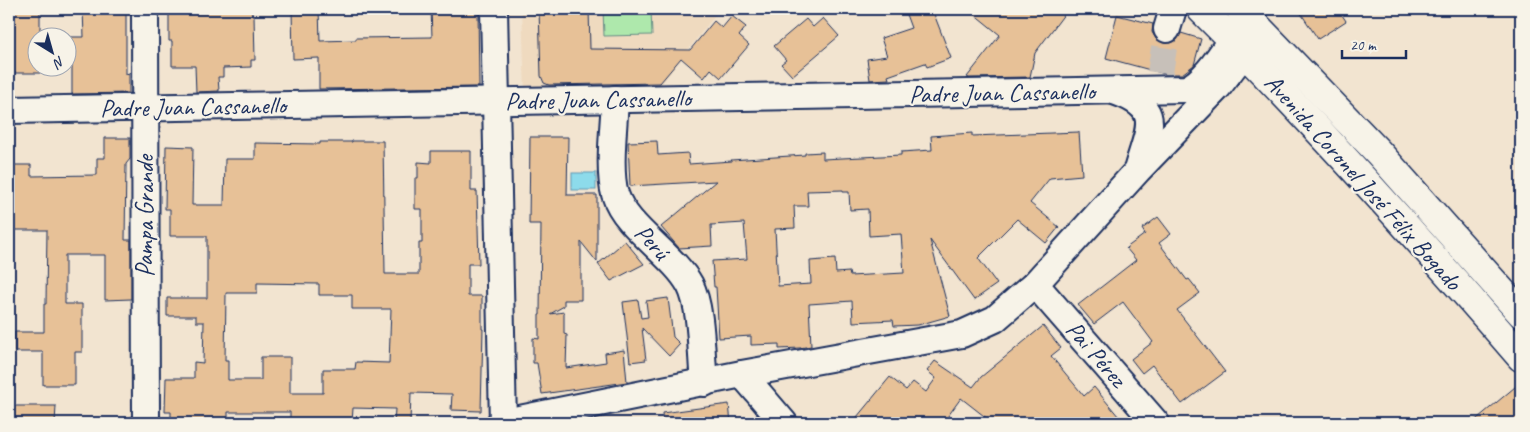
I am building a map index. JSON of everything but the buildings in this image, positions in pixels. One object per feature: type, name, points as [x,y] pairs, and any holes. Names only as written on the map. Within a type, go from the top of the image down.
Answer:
[{"type":"main road","name":"Avenida Coronel José Félix Bogado","points":[[1201,9],[1238,45],[1356,172],[1521,358]]},
{"type":"main road","name":"Avenida Coronel José Félix Bogado","points":[[1250,18],[1378,152],[1521,315]]},
{"type":"street","name":"Pampa Grande","points":[[145,9],[146,423]]},
{"type":"street","points":[[494,9],[502,423],[742,374],[962,334],[995,319],[1035,284],[1138,170],[1218,87],[1250,18]]},
{"type":"street","name":"Padre Juan Cassanello","points":[[9,110],[1114,91],[1171,84],[1194,87],[1238,45]]},
{"type":"street","points":[[1114,91],[1130,96],[1138,102],[1145,108],[1150,121],[1150,128],[1138,170]]},
{"type":"street","name":"Perú","points":[[615,99],[612,176],[616,195],[627,215],[679,270],[690,286],[697,306],[704,383]]},
{"type":"street","name":"Pai Pérez","points":[[1035,284],[1156,423]]},
{"type":"street","points":[[1496,328],[1521,315]]},
{"type":"street","points":[[742,374],[784,423]]},
{"type":"shaded area","points":[[522,9],[720,9],[656,91],[525,94]]},
{"type":"green space","points":[[603,9],[651,9],[652,35],[604,36]]},
{"type":"water","points":[[572,173],[596,173],[596,190],[572,190]]},
{"type":"tunnel","points":[[1160,73],[1167,29]]}]
